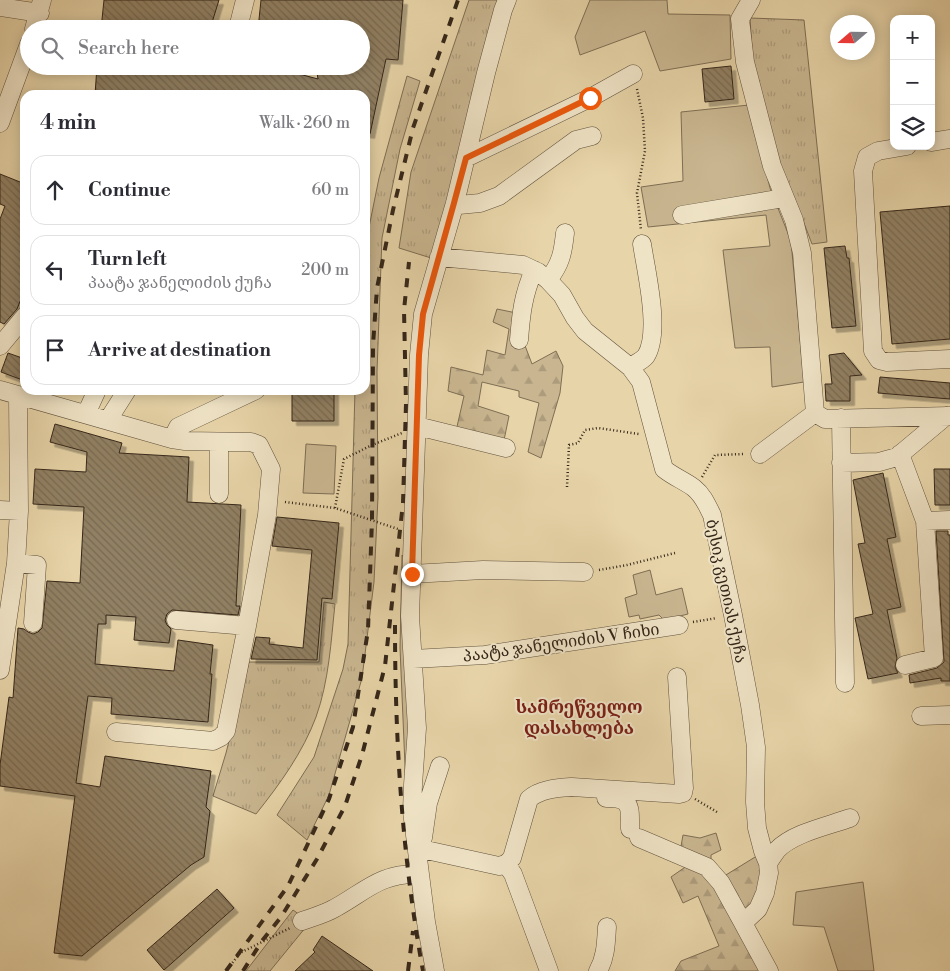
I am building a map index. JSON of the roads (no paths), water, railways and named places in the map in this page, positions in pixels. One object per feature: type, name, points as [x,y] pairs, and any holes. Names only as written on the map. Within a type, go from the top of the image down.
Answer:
[{"type":"street","points":[[240,20],[245,0]]},
{"type":"street","points":[[435,971],[419,874],[419,849],[412,811],[418,728],[410,616],[419,355],[423,314],[466,158],[495,37],[507,0]]},
{"type":"street","points":[[751,0],[740,19],[745,62],[772,166],[794,220],[802,253],[815,413]]},
{"type":"street","points":[[0,7],[39,14]]},
{"type":"street","points":[[0,124],[20,69]]},
{"type":"street","points":[[466,158],[590,98],[633,74]]},
{"type":"street","points":[[454,203],[459,205],[480,203],[499,196],[576,140],[592,136]]},
{"type":"street","points":[[935,141],[950,139]]},
{"type":"street","points":[[890,149],[878,151],[867,157],[863,171],[873,351],[879,360],[887,362],[950,359]]},
{"type":"street","points":[[682,215],[784,198]]},
{"type":"street","points":[[519,340],[521,309],[525,290],[541,275],[557,269],[563,253],[565,233]]},
{"type":"street","points":[[630,366],[645,357],[652,339],[651,302],[642,244]]},
{"type":"street","points":[[439,257],[523,265],[541,275]]},
{"type":"street","name":"ბესიკ გეთიას ქუჩა","points":[[541,275],[562,295],[585,331],[630,366],[641,382],[664,469],[695,489],[705,500],[712,514],[733,615],[756,747],[755,802],[757,828],[770,873],[758,910],[743,923]]},
{"type":"street","points":[[0,346],[20,322]]},
{"type":"street","points":[[0,390],[185,442],[251,442],[259,445],[271,469],[268,499],[247,626],[226,731],[221,737],[213,741],[116,732]]},
{"type":"street","points":[[0,670],[16,564],[20,511],[18,395]]},
{"type":"street","points":[[86,414],[94,395]]},
{"type":"street","points":[[108,420],[124,395]]},
{"type":"street","points":[[172,439],[178,427],[231,395]]},
{"type":"street","points":[[815,413],[825,419],[948,416]]},
{"type":"street","points":[[760,454],[815,413]]},
{"type":"street","points":[[842,463],[879,462],[898,457],[948,416]]},
{"type":"street","points":[[841,418],[845,684]]},
{"type":"street","points":[[417,430],[506,448]]},
{"type":"street","points":[[219,442],[219,494]]},
{"type":"street","points":[[900,454],[924,521],[934,658],[905,665]]},
{"type":"street","points":[[0,510],[20,511]]},
{"type":"street","points":[[924,521],[950,520]]},
{"type":"street","points":[[16,564],[37,565],[33,623]]},
{"type":"street","points":[[412,574],[483,570],[584,572]]},
{"type":"street","points":[[176,620],[247,626]]},
{"type":"street","name":"პაატა ჯანელიძის V ჩიხი","points":[[413,659],[485,655],[679,625]]},
{"type":"street","points":[[419,849],[499,866],[506,864],[512,858],[529,799],[536,793],[572,787],[683,793],[677,677]]},
{"type":"street","points":[[921,716],[950,716]]},
{"type":"street","points":[[419,849],[428,803],[440,766]]},
{"type":"street","points":[[542,792],[546,795],[619,798],[626,801],[630,808],[634,834],[707,867],[721,883],[769,971]]},
{"type":"street","points":[[768,863],[778,850],[788,842],[850,818]]},
{"type":"street","points":[[506,864],[513,874],[549,971]]},
{"type":"street","points":[[302,921],[333,909],[377,881],[397,875],[419,874]]},
{"type":"street","points":[[598,971],[605,949],[606,926]]},
{"type":"railway","points":[[226,971],[288,886],[329,799],[353,727],[368,630],[372,520],[373,345],[377,288],[393,210],[413,128],[458,0]]},
{"type":"railway","points":[[243,971],[262,941],[281,917],[317,859],[345,806],[362,755],[385,666],[403,503],[406,404],[404,310],[409,262]]},
{"type":"railway","points":[[395,625],[396,712],[401,798],[410,885],[423,971]]},
{"type":"railway","points":[[408,971],[413,931]]},
{"type":"district","name":"სამრეწველო დასახლება","points":[[579,718]]}]
